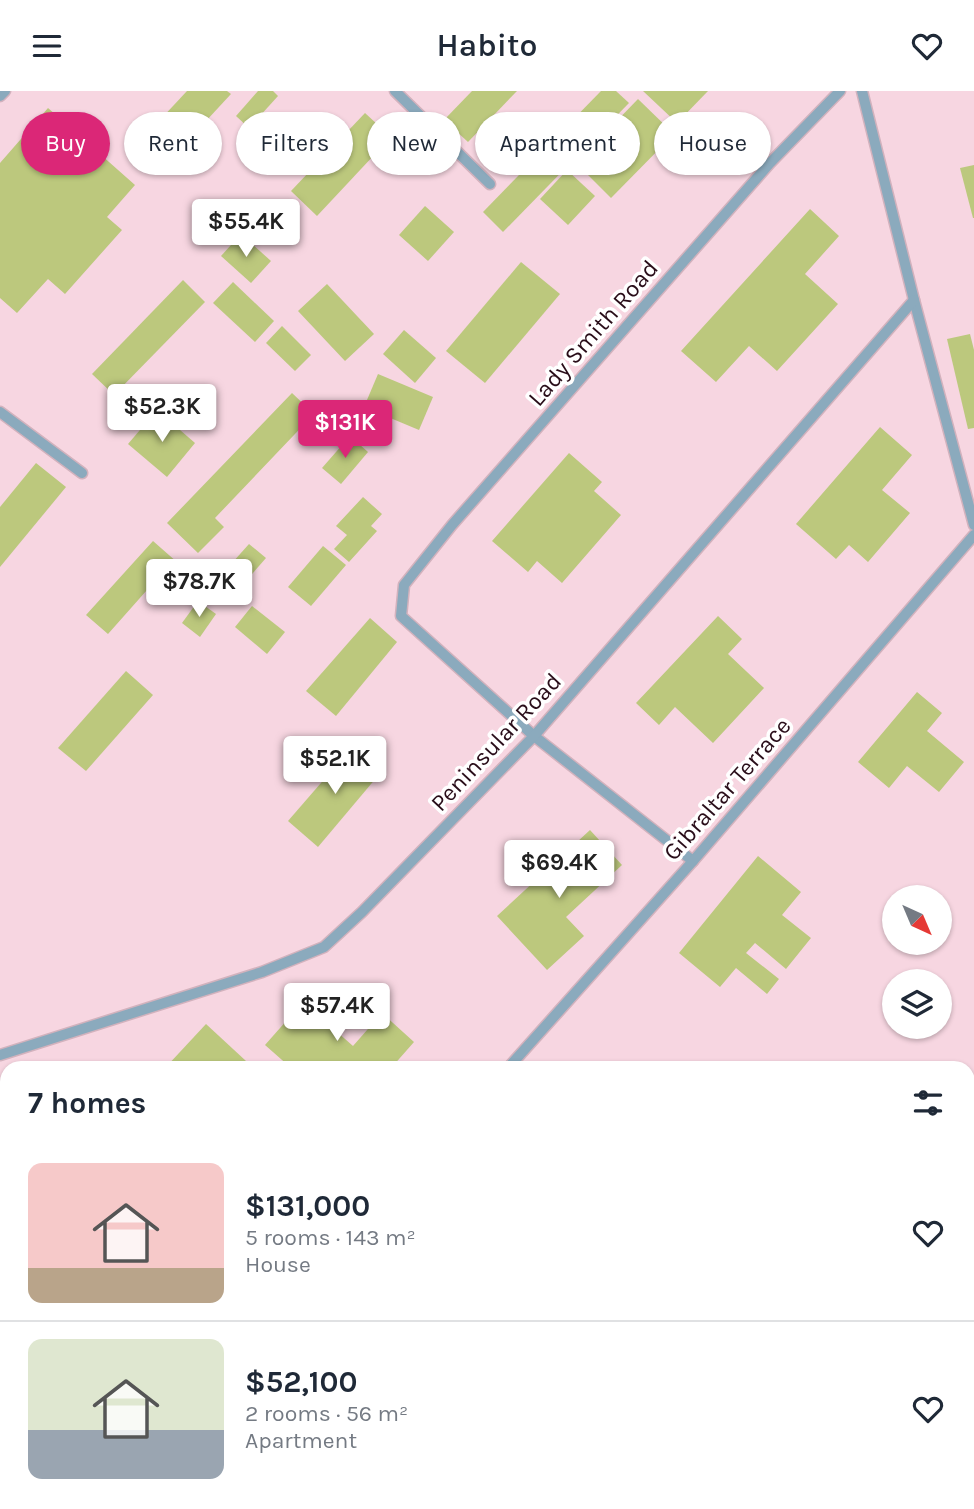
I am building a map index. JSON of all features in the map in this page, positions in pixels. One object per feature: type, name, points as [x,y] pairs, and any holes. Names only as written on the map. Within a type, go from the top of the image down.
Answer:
[{"type":"lane","points":[[0,96],[5,91]]},
{"type":"lane","points":[[395,91],[490,184]]},
{"type":"lane","name":"Lady Smith Road","points":[[534,736],[401,616],[404,585],[452,525],[770,163],[840,91]]},
{"type":"lane","points":[[862,91],[974,525]]},
{"type":"lane","name":"Peninsular Road","points":[[0,1055],[262,972],[324,947],[534,736],[914,300]]},
{"type":"lane","points":[[0,412],[82,473]]},
{"type":"lane","name":"Gibraltar Terrace","points":[[514,1061],[693,861],[974,535]]},
{"type":"lane","points":[[534,736],[693,861]]},
{"type":"building","points":[[187,91],[227,91],[231,94],[214,112],[167,112]]},
{"type":"building","points":[[258,91],[273,91],[278,96],[264,112],[240,112]]},
{"type":"building","points":[[472,91],[517,91],[497,112],[475,112],[475,135],[468,142],[461,136],[461,112],[452,112]]},
{"type":"building","points":[[601,91],[616,91],[629,103],[620,112],[581,112]]},
{"type":"building","points":[[643,91],[708,91],[688,112],[665,112]]},
{"type":"building","points":[[638,99],[654,115],[654,154],[640,169],[640,112],[625,112]]},
{"type":"building","points":[[365,113],[367,115],[367,163],[317,216],[291,191],[306,175],[353,175],[353,126]]},
{"type":"building","points":[[21,139],[21,175],[110,175],[110,163],[135,185],[107,217],[122,230],[65,294],[48,279],[17,313],[0,298],[0,163]]},
{"type":"building","points":[[974,165],[974,218],[973,218],[960,168]]},
{"type":"building","points":[[519,175],[559,175],[503,232],[483,212]]},
{"type":"building","points":[[562,175],[572,175],[595,196],[568,225],[540,199]]},
{"type":"building","points":[[588,175],[634,175],[611,198]]},
{"type":"building","points":[[425,206],[454,232],[428,261],[399,235]]},
{"type":"building","points":[[810,209],[839,236],[805,274],[838,304],[777,371],[749,346],[716,382],[681,351]]},
{"type":"building","points":[[241,234],[271,261],[251,283],[221,256]]},
{"type":"building","points":[[521,262],[560,294],[485,383],[446,351]]},
{"type":"building","points":[[183,280],[205,302],[114,395],[92,374]]},
{"type":"building","points":[[233,282],[274,321],[255,342],[213,303]]},
{"type":"building","points":[[327,284],[374,334],[345,361],[298,311]]},
{"type":"building","points":[[282,326],[311,355],[295,371],[266,343]]},
{"type":"building","points":[[404,330],[436,358],[415,383],[383,354]]},
{"type":"building","points":[[970,334],[974,350],[974,428],[968,429],[947,339]]},
{"type":"building","points":[[378,374],[433,397],[419,430],[364,407]]},
{"type":"building","points":[[292,393],[314,414],[215,518],[224,527],[198,553],[167,523]]},
{"type":"building","points":[[157,410],[195,443],[167,477],[128,444]]},
{"type":"building","points":[[880,427],[912,455],[882,490],[910,513],[868,562],[849,545],[836,559],[796,524]]},
{"type":"building","points":[[350,436],[368,452],[341,484],[322,468]]},
{"type":"building","points":[[569,453],[602,482],[594,491],[621,515],[562,583],[537,561],[528,572],[492,541]]},
{"type":"building","points":[[36,463],[66,487],[0,567],[0,507]]},
{"type":"building","points":[[363,497],[382,514],[371,526],[377,531],[349,562],[334,549],[347,535],[336,526]]},
{"type":"building","points":[[153,541],[186,570],[167,591],[155,581],[108,634],[86,615]]},
{"type":"building","points":[[249,544],[266,558],[232,597],[215,582]]},
{"type":"building","points":[[323,546],[346,565],[311,606],[288,587]]},
{"type":"building","points":[[198,601],[216,614],[200,637],[182,623]]},
{"type":"building","points":[[252,606],[285,632],[267,654],[235,627]]},
{"type":"building","points":[[718,616],[742,639],[728,654],[764,688],[713,743],[675,707],[659,725],[636,703]]},
{"type":"building","points":[[370,618],[397,642],[336,716],[306,691]]},
{"type":"building","points":[[126,671],[153,695],[86,771],[58,748]]},
{"type":"building","points":[[917,692],[942,713],[927,731],[964,762],[939,792],[907,766],[889,788],[858,762]]},
{"type":"building","points":[[353,746],[382,771],[318,847],[288,821]]},
{"type":"building","points":[[590,830],[622,865],[566,917],[584,936],[547,970],[497,916]]},
{"type":"building","points":[[758,856],[801,892],[782,915],[811,938],[786,969],[755,943],[746,953],[779,979],[767,994],[736,968],[720,987],[679,953]]},
{"type":"building","points":[[303,1002],[353,1046],[382,1013],[414,1042],[397,1061],[283,1061],[265,1045]]},
{"type":"building","points":[[206,1024],[246,1061],[172,1061]]}]
